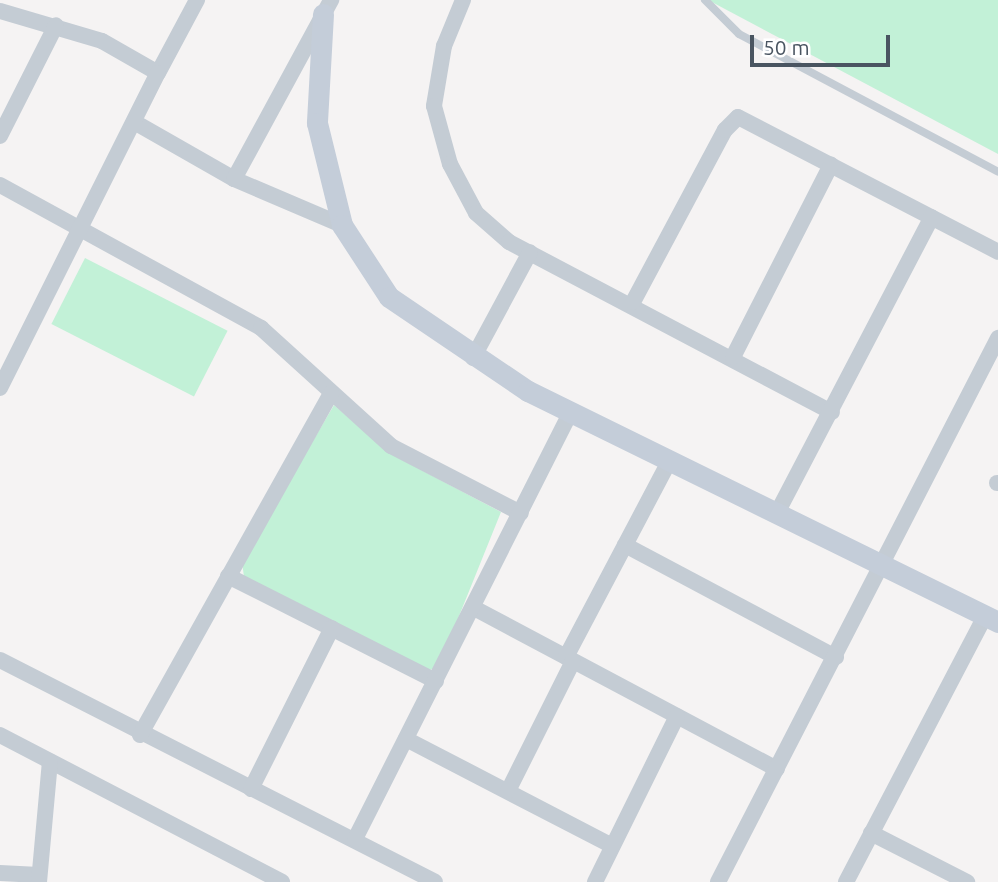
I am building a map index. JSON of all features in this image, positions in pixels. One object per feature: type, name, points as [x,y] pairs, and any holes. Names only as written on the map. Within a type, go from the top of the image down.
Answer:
[{"type":"street","points":[[0,388],[197,0]]},
{"type":"street","points":[[463,0],[444,46],[434,106],[450,164],[476,213],[530,252],[632,302],[832,412]]},
{"type":"street","points":[[234,179],[327,7]]},
{"type":"street","points":[[327,7],[317,123],[342,225],[388,298],[473,358],[570,413],[776,515],[884,564],[991,619],[846,882]]},
{"type":"street","points":[[0,11],[102,41],[158,73]]},
{"type":"street","points":[[0,136],[55,25]]},
{"type":"street","points":[[632,302],[724,130],[738,117],[998,252]]},
{"type":"street","points":[[136,123],[234,179],[342,225]]},
{"type":"street","points":[[733,357],[831,165]]},
{"type":"street","points":[[0,185],[80,233],[261,328],[391,446],[520,513]]},
{"type":"street","points":[[776,515],[932,217]]},
{"type":"street","points":[[473,358],[530,252]]},
{"type":"street","points":[[718,882],[993,359],[998,338]]},
{"type":"street","points":[[140,735],[331,393]]},
{"type":"street","points":[[355,839],[474,608],[570,413]]},
{"type":"street","points":[[508,791],[625,545],[669,462]]},
{"type":"street","points":[[625,545],[836,657]]},
{"type":"street","points":[[228,576],[436,681]]},
{"type":"street","points":[[474,608],[777,769]]},
{"type":"street","points":[[251,789],[332,628]]},
{"type":"street","points":[[0,660],[140,735],[355,839],[435,882]]},
{"type":"street","points":[[595,882],[677,716]]},
{"type":"street","points":[[0,735],[282,882]]},
{"type":"street","points":[[406,739],[612,846]]},
{"type":"street","points":[[0,873],[39,878],[50,761]]},
{"type":"street","points":[[871,833],[967,882]]},
{"type":"lane","points":[[705,0],[739,34],[998,172]]},
{"type":"green space","points":[[708,0],[998,0],[998,154]]},
{"type":"green space","points":[[85,258],[228,331],[194,397],[51,324]]},
{"type":"green space","points":[[334,405],[389,453],[501,512],[438,668],[424,671],[244,577],[242,562]]}]
